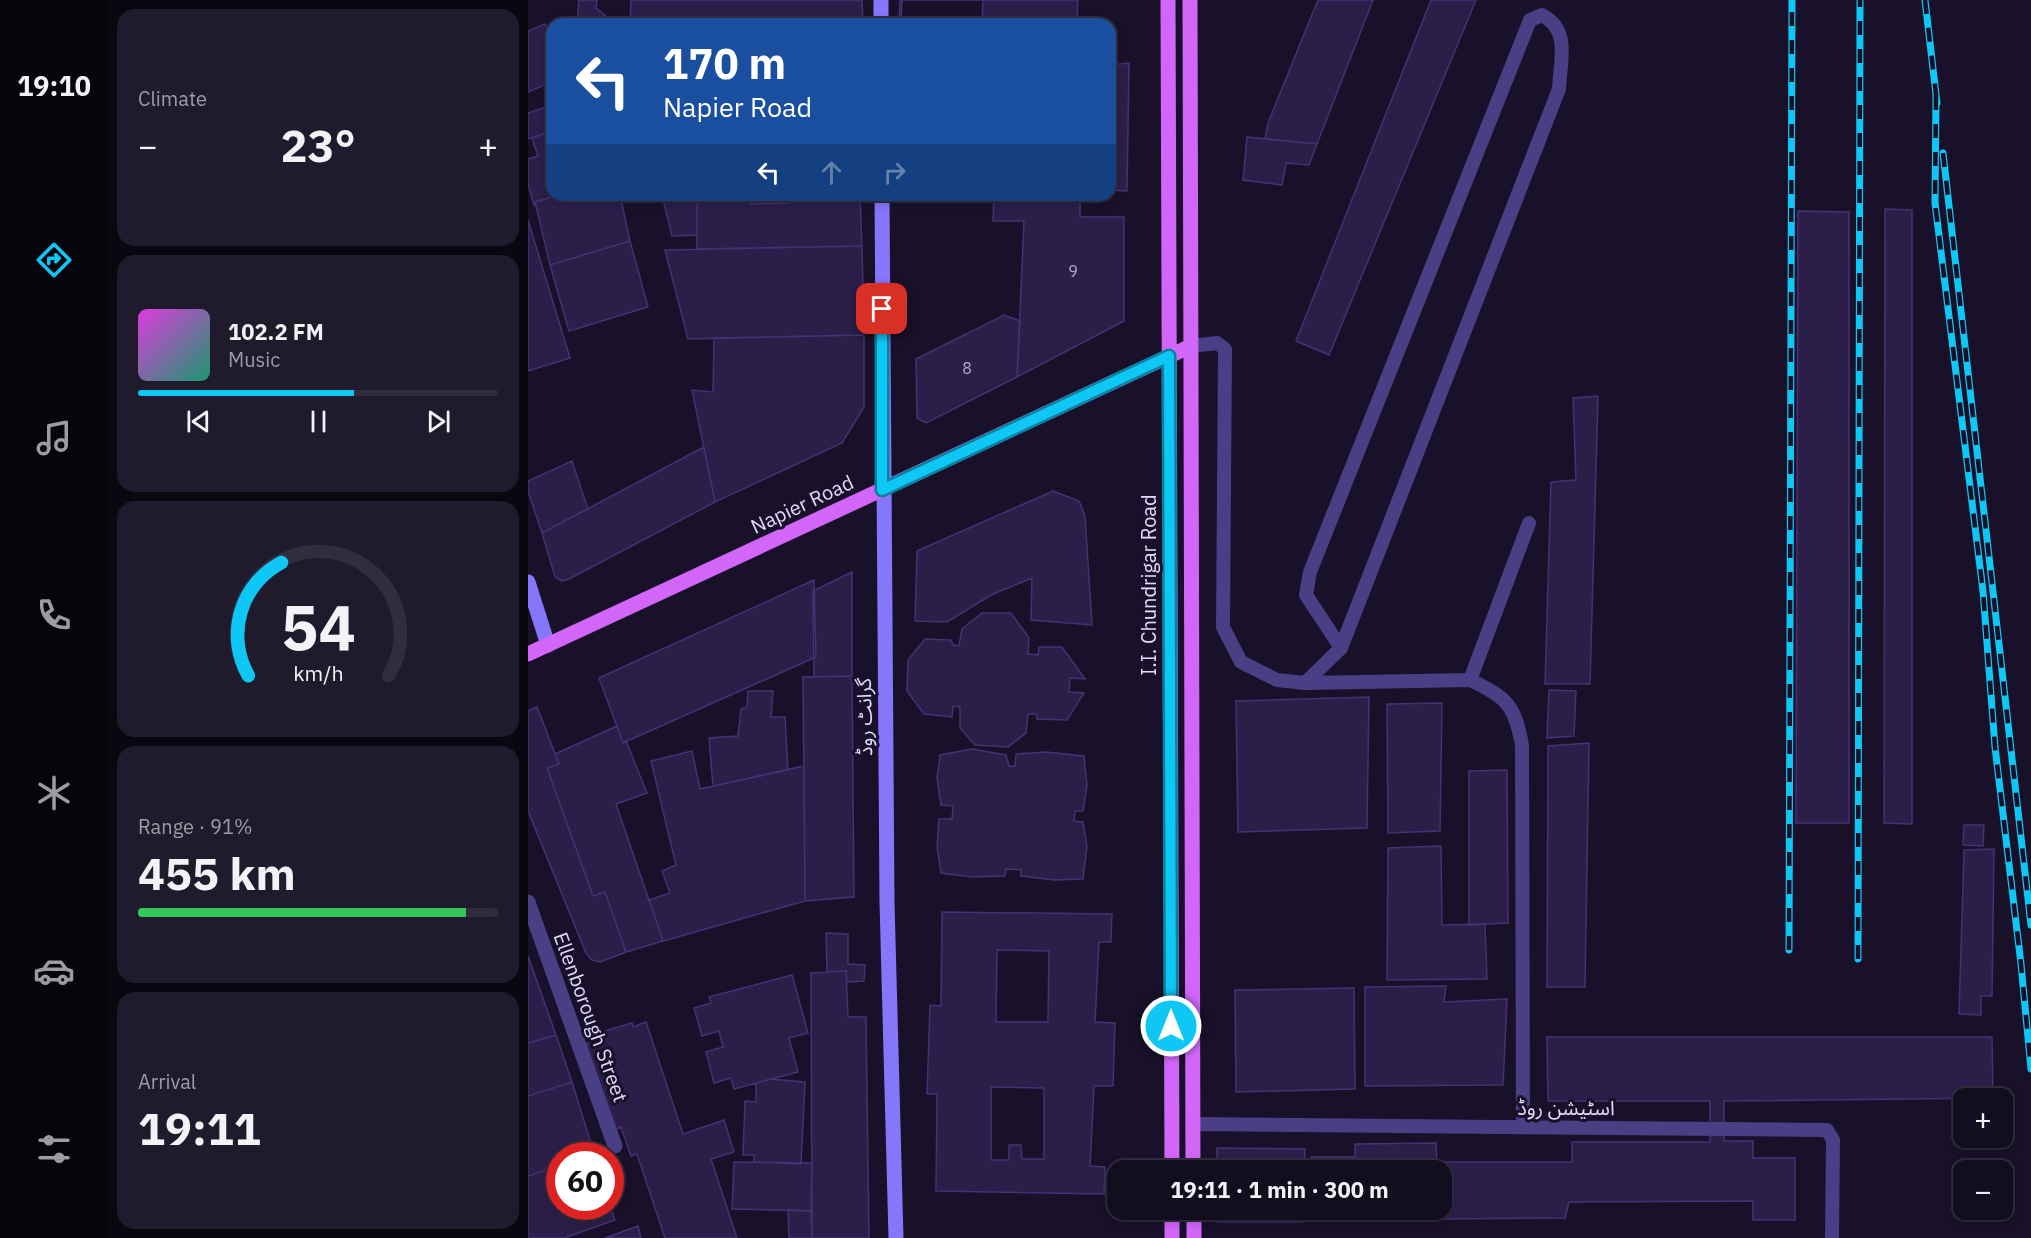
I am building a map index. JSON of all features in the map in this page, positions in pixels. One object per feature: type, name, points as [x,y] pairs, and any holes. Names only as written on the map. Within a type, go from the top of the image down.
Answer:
[{"type":"main road","name":"I.I. Chundrigar Road","points":[[1168,0],[1172,1160]]},
{"type":"main road","points":[[1190,0],[1193,1160]]},
{"type":"main road","name":"Napier Road","points":[[528,654],[1191,346]]},
{"type":"main road","points":[[1172,1220],[1172,1238]]},
{"type":"main road","points":[[1194,1220],[1194,1238]]},
{"type":"street","points":[[881,0],[881,18]]},
{"type":"street","name":"گرانٹ روڈ","points":[[882,201],[882,490],[887,902],[896,1238]]},
{"type":"street","points":[[528,582],[548,645]]},
{"type":"street","name":"Ellenborough Street","points":[[528,902],[614,1142]]},
{"type":"lane","points":[[1305,683],[1341,648],[1559,88],[1562,36],[1552,20],[1542,15],[1530,20],[1311,572],[1306,595],[1341,648]]},
{"type":"lane","points":[[1191,346],[1217,343],[1225,349],[1223,627],[1241,662],[1277,680],[1305,683],[1470,680],[1495,691],[1508,702],[1517,720],[1522,745],[1523,1126]]},
{"type":"lane","points":[[1470,680],[1529,523]]},
{"type":"lane","name":"اسٹیشن روڈ","points":[[1193,1124],[1827,1130],[1833,1140],[1832,1238]]},
{"type":"building","points":[[579,0],[597,0],[596,8],[605,15],[602,18],[578,18]]},
{"type":"building","points":[[631,0],[862,0],[863,18],[630,18]]},
{"type":"building","points":[[900,0],[1078,0],[1077,18],[899,18]]},
{"type":"building","points":[[902,0],[983,0],[982,18],[901,18]]},
{"type":"building","points":[[1318,0],[1373,0],[1317,144],[1265,139],[1268,123]]},
{"type":"building","points":[[1431,0],[1476,0],[1329,355],[1296,341]]},
{"type":"building","points":[[545,24],[546,26],[546,84],[528,92],[528,31]]},
{"type":"building","points":[[1129,63],[1127,191],[1116,190],[1116,64]]},
{"type":"building","points":[[546,107],[546,133],[528,139],[528,113]]},
{"type":"building","points":[[546,133],[546,199],[535,202],[534,205],[528,184],[528,159],[538,156],[532,138]]},
{"type":"building","points":[[1247,137],[1317,144],[1309,165],[1286,163],[1282,185],[1243,180]]},
{"type":"building","points":[[546,199],[546,201],[621,201],[630,241],[550,265],[535,202]]},
{"type":"building","points":[[663,201],[697,201],[697,235],[672,236]]},
{"type":"building","points":[[697,201],[751,201],[751,204],[789,203],[789,201],[860,201],[862,246],[697,249]]},
{"type":"building","points":[[994,201],[1080,201],[1080,217],[1124,217],[1124,321],[1017,377],[1024,221],[993,221]]},
{"type":"building","points":[[1885,209],[1912,210],[1912,824],[1884,823]]},
{"type":"building","points":[[1798,211],[1849,212],[1849,823],[1796,823]]},
{"type":"building","points":[[528,220],[570,358],[528,371]]},
{"type":"building","points":[[630,241],[648,307],[569,331],[550,265]]},
{"type":"building","points":[[862,246],[864,335],[688,339],[665,250]]},
{"type":"building","points":[[1004,315],[1020,321],[1017,377],[926,423],[917,418],[916,359]]},
{"type":"building","points":[[864,335],[864,407],[842,443],[715,502],[692,390],[713,392],[714,338]]},
{"type":"building","points":[[1598,396],[1590,684],[1545,684],[1551,482],[1576,480],[1573,398]]},
{"type":"building","points":[[704,447],[715,502],[569,579],[562,581],[555,577],[542,533]]},
{"type":"building","points":[[572,461],[588,509],[542,533],[528,491],[528,481]]},
{"type":"building","points":[[1053,491],[1079,501],[1085,516],[1092,625],[1031,620],[1032,578],[991,595],[947,622],[915,621],[917,551]]},
{"type":"building","points":[[852,572],[852,676],[814,677],[813,591]]},
{"type":"building","points":[[814,580],[816,657],[623,743],[599,678]]},
{"type":"building","points":[[982,613],[1011,613],[1029,638],[1028,654],[1038,655],[1039,647],[1062,647],[1085,679],[1070,678],[1069,692],[1084,693],[1067,720],[1037,719],[1037,714],[1028,714],[1026,733],[1008,747],[975,745],[960,728],[960,707],[953,706],[952,717],[924,714],[907,691],[908,660],[925,639],[951,640],[953,645],[959,646],[962,629]]},
{"type":"building","points":[[852,676],[854,897],[805,901],[803,677]]},
{"type":"building","points":[[1549,690],[1576,691],[1574,736],[1547,738]]},
{"type":"building","points":[[748,691],[773,691],[771,717],[785,717],[788,770],[713,786],[709,738],[738,736],[741,709],[747,707]]},
{"type":"building","points":[[1369,697],[1367,828],[1238,832],[1236,701]]},
{"type":"building","points":[[1442,703],[1440,831],[1388,833],[1387,704]]},
{"type":"building","points":[[537,707],[559,764],[547,768],[593,896],[605,892],[626,952],[600,962],[592,960],[586,953],[528,811],[528,711]]},
{"type":"building","points":[[617,726],[623,743],[626,741],[647,793],[616,804],[663,941],[626,952],[605,892],[593,896],[547,768],[559,764],[555,754]]},
{"type":"building","points":[[1589,743],[1585,987],[1547,987],[1548,746]]},
{"type":"building","points":[[972,749],[1006,755],[1009,766],[1015,766],[1016,754],[1046,752],[1084,756],[1087,786],[1083,811],[1075,811],[1074,821],[1083,822],[1087,846],[1083,879],[1054,880],[1021,876],[1021,870],[1006,869],[1005,876],[972,877],[941,873],[937,846],[939,819],[952,819],[953,806],[941,805],[937,778],[940,755]]},
{"type":"building","points":[[692,751],[700,789],[804,766],[805,901],[663,941],[649,900],[670,893],[662,871],[676,865],[651,761]]},
{"type":"building","points":[[1507,770],[1508,923],[1469,925],[1469,771]]},
{"type":"building","points":[[1964,825],[1984,825],[1983,846],[1963,845]]},
{"type":"building","points":[[1441,846],[1442,925],[1485,924],[1487,979],[1387,980],[1388,848]]},
{"type":"building","points":[[1994,849],[1992,996],[1981,996],[1981,1015],[1959,1014],[1964,850]]},
{"type":"building","points":[[942,912],[1112,914],[1111,942],[1099,942],[1095,1022],[1115,1023],[1113,1086],[1094,1086],[1090,1166],[1105,1167],[1104,1194],[936,1191],[937,1094],[927,1094],[930,1005],[941,1006]],"holes":[[[997,950],[1049,951],[1048,1022],[996,1022]],[[991,1087],[1044,1088],[1044,1159],[1022,1159],[1021,1145],[1009,1145],[1009,1160],[991,1160]]]},
{"type":"building","points":[[826,933],[848,934],[848,964],[865,965],[864,981],[847,982],[846,971],[827,972]]},
{"type":"building","points":[[528,956],[556,1035],[528,1043]]},
{"type":"building","points":[[846,971],[848,1017],[866,1017],[869,1238],[812,1238],[811,973]]},
{"type":"building","points":[[792,975],[808,1033],[789,1038],[798,1072],[734,1089],[731,1078],[714,1083],[706,1052],[723,1047],[719,1031],[702,1036],[694,1008],[711,1003],[709,997]]},
{"type":"building","points":[[1446,986],[1444,1002],[1507,999],[1503,1085],[1365,1086],[1365,987]]},
{"type":"building","points":[[1354,988],[1355,1089],[1236,1092],[1235,990]]},
{"type":"building","points":[[646,1022],[683,1134],[724,1120],[734,1152],[711,1159],[737,1238],[665,1238],[637,1154],[631,1156],[621,1127],[614,1130],[586,1044],[607,1037],[605,1031],[632,1023],[633,1027]]},
{"type":"building","points":[[556,1035],[572,1082],[528,1096],[528,1043]]},
{"type":"building","points":[[1547,1037],[1992,1037],[1993,1088],[1953,1088],[1953,1098],[1724,1101],[1724,1141],[1753,1141],[1753,1158],[1795,1158],[1795,1220],[1753,1220],[1753,1201],[1569,1202],[1565,1218],[1452,1219],[1452,1162],[1572,1162],[1572,1142],[1710,1142],[1710,1101],[1548,1101]]},
{"type":"building","points":[[771,1079],[805,1082],[801,1164],[754,1162],[754,1155],[743,1155],[745,1101],[756,1102],[756,1083]]},
{"type":"building","points":[[572,1082],[591,1142],[546,1142],[546,1170],[528,1176],[528,1096]]},
{"type":"building","points":[[1436,1143],[1437,1160],[1311,1160],[1311,1157],[1355,1157],[1355,1144]]},
{"type":"building","points":[[1217,1148],[1305,1149],[1304,1160],[1217,1160]]},
{"type":"building","points":[[734,1162],[812,1163],[811,1211],[732,1209]]},
{"type":"building","points":[[546,1170],[546,1220],[615,1220],[564,1238],[528,1238],[528,1176]]},
{"type":"building","points":[[788,1210],[811,1211],[812,1238],[789,1238]]},
{"type":"building","points":[[1217,1220],[1303,1220],[1303,1222],[1217,1222]]},
{"type":"building","points":[[1310,1220],[1359,1220],[1310,1221]]},
{"type":"building","points":[[638,1226],[641,1238],[605,1238]]},
{"type":"railway","points":[[1789,950],[1792,0]]},
{"type":"railway","points":[[1858,959],[1860,0]]},
{"type":"railway","points":[[1925,0],[1937,103]]},
{"type":"railway","points":[[1936,96],[1935,203],[1983,591],[1995,747],[2031,1069]]},
{"type":"railway","points":[[1943,153],[2031,925]]},
{"type":"route","points":[[882,309],[882,490],[1169,356],[1171,1026]]}]
